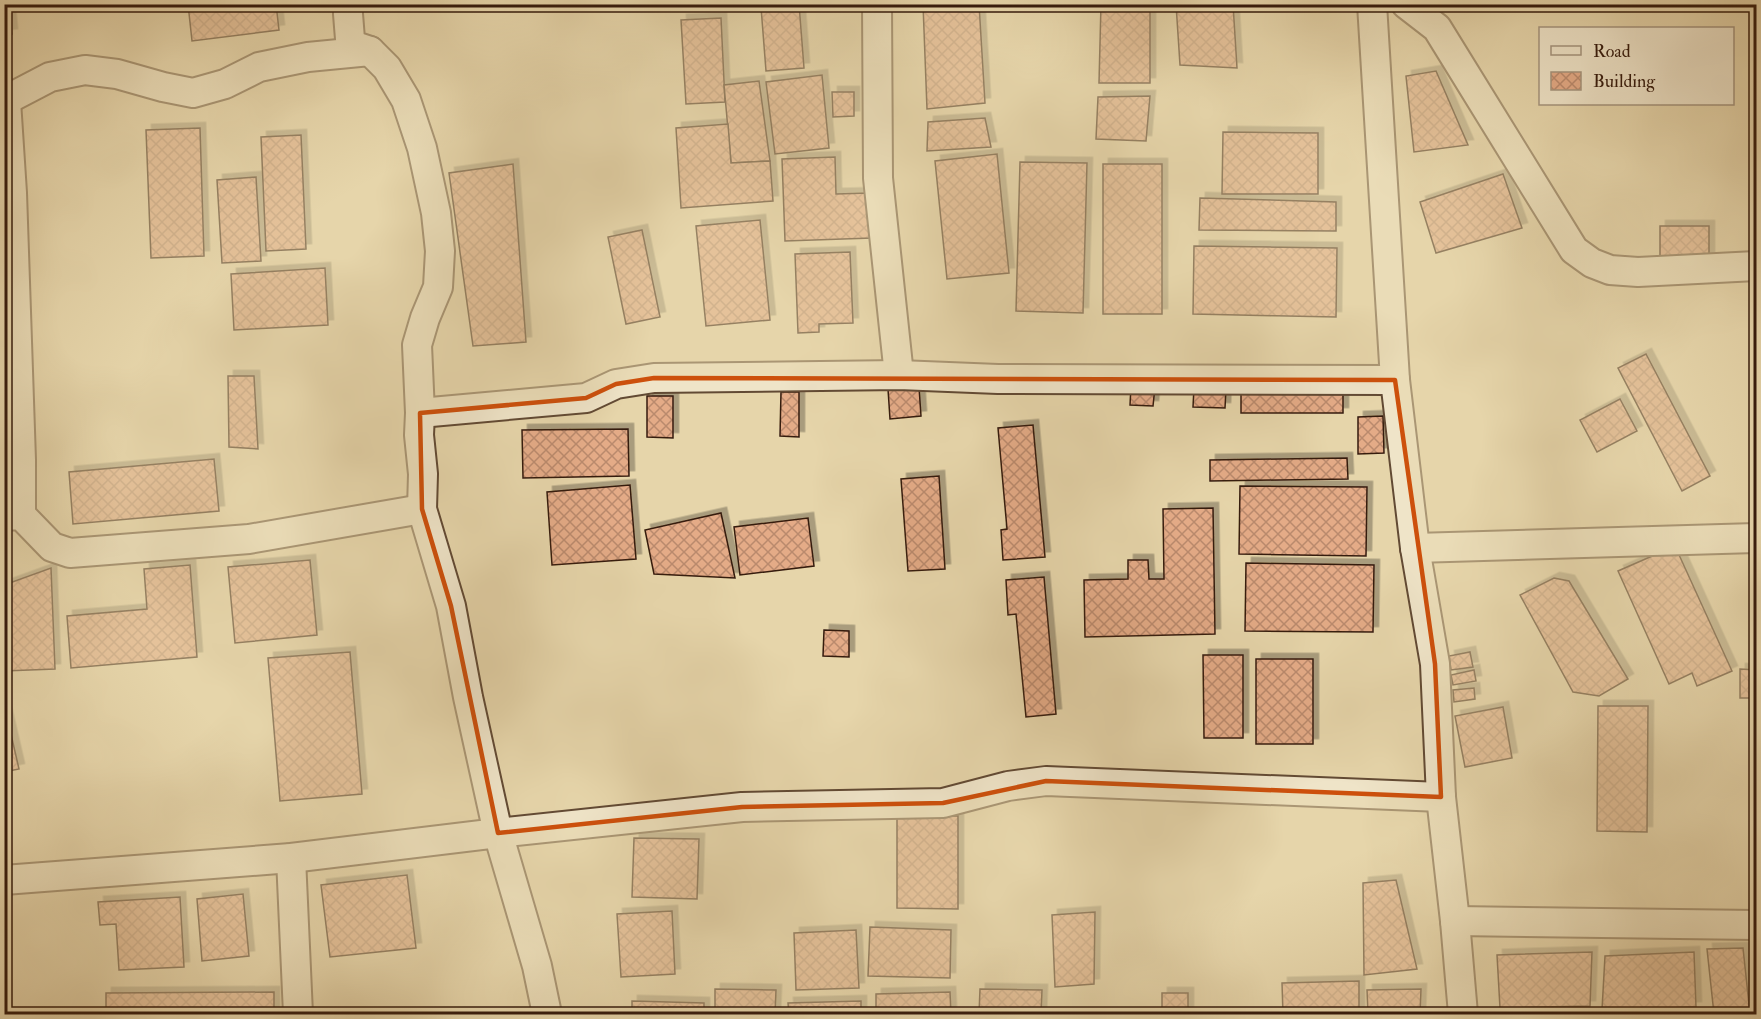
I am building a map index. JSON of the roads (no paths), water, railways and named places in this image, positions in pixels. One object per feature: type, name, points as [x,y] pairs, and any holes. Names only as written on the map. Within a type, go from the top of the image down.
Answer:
[{"type":"street","points":[[348,4],[350,39],[355,46],[370,51],[387,69],[406,100],[422,148],[436,213],[440,251],[438,287],[417,345],[419,435],[423,474],[422,509],[451,606],[468,697],[498,833],[537,966],[547,1014]]},
{"type":"street","points":[[878,4],[878,178],[899,375]]},
{"type":"street","points":[[1372,4],[1395,380],[1415,548],[1435,664],[1441,797],[1463,1014]]},
{"type":"street","points":[[1406,4],[1437,28],[1574,250],[1592,263],[1610,270],[1638,272],[1756,266]]},
{"type":"street","points":[[370,51],[308,57],[260,67],[225,84],[193,93],[117,74],[85,70],[50,77],[5,101],[13,216],[21,460],[13,516],[52,547],[70,553],[249,539],[422,509]]},
{"type":"street","points":[[420,413],[586,398],[616,384],[654,378],[899,375],[1010,379],[1395,380]]},
{"type":"street","points":[[1415,548],[1756,538]]},
{"type":"street","points":[[4,880],[291,858],[742,807],[942,803],[1008,786],[1046,781],[1441,797]]},
{"type":"street","points":[[291,858],[298,1014]]},
{"type":"street","points":[[1455,921],[1756,925]]}]
